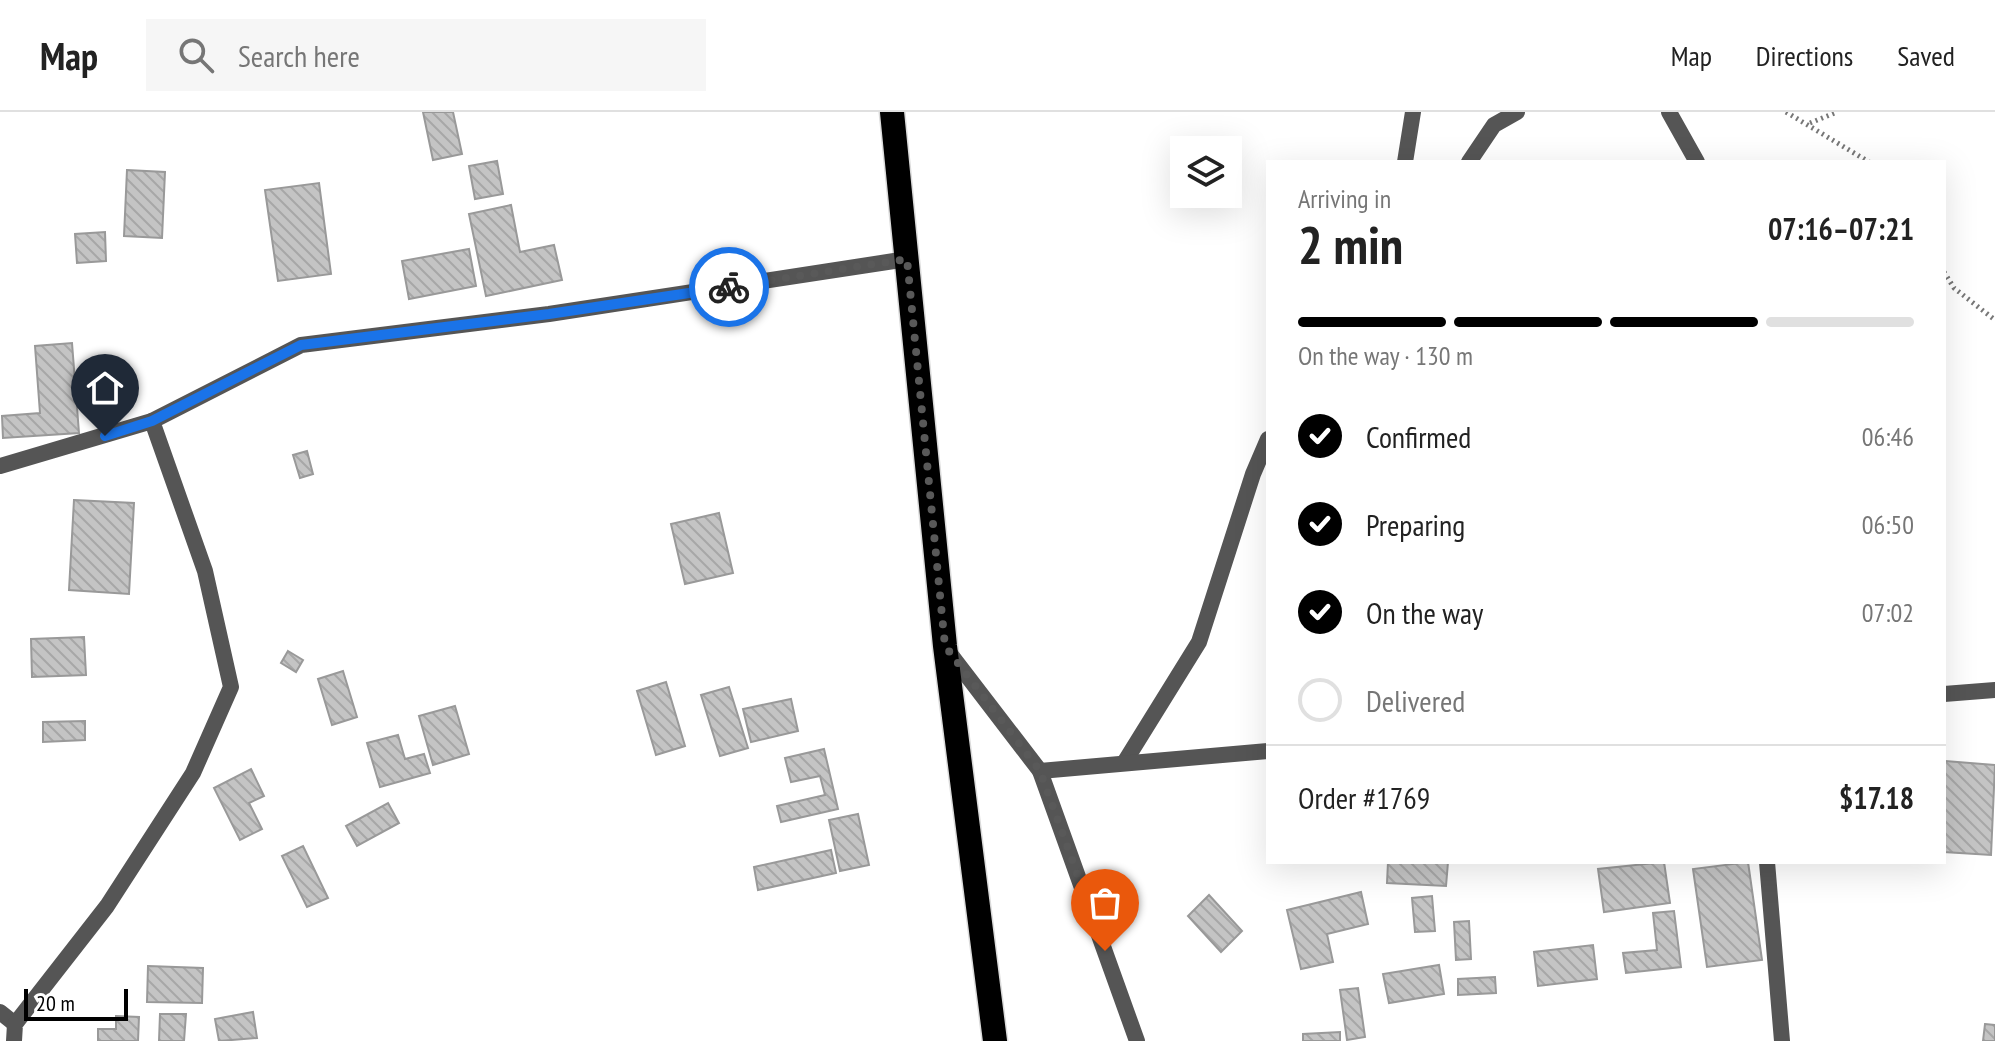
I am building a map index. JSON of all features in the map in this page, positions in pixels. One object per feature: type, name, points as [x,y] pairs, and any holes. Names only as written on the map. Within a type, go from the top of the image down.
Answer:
[{"type":"highway","points":[[892,112],[945,646],[995,1041]]},
{"type":"street","points":[[1405,160],[1413,112]]},
{"type":"street","points":[[1470,160],[1494,125],[1517,112]]},
{"type":"street","points":[[1669,112],[1696,160]]},
{"type":"street","points":[[0,466],[152,421],[301,345],[549,314],[907,259]]},
{"type":"street","points":[[0,1012],[15,1032],[107,906],[193,773],[231,687],[205,571],[152,421]]},
{"type":"street","points":[[1124,763],[1199,642],[1253,474],[1266,444]]},
{"type":"street","points":[[945,646],[1040,771],[1137,1041]]},
{"type":"street","points":[[1946,694],[1995,690]]},
{"type":"street","points":[[1040,771],[1266,751]]},
{"type":"street","points":[[1767,864],[1782,1041]]},
{"type":"path","points":[[1786,112],[1809,123],[1866,160]]},
{"type":"path","points":[[1809,123],[1837,112]]},
{"type":"path","points":[[1946,275],[1954,288],[1995,320]]},
{"type":"building","points":[[423,112],[453,112],[462,154],[433,160]]},
{"type":"building","points":[[497,161],[503,194],[475,199],[469,166]]},
{"type":"building","points":[[127,170],[165,172],[162,238],[124,236]]},
{"type":"building","points":[[319,183],[331,274],[278,281],[265,190]]},
{"type":"building","points":[[511,205],[520,252],[554,245],[562,280],[486,296],[469,214]]},
{"type":"building","points":[[105,232],[106,261],[77,263],[75,234]]},
{"type":"building","points":[[469,249],[476,286],[409,299],[402,261]]},
{"type":"building","points":[[72,343],[79,433],[3,438],[2,416],[40,413],[35,346]]},
{"type":"building","points":[[307,451],[313,474],[300,478],[293,455]]},
{"type":"building","points":[[74,500],[134,503],[129,594],[69,590]]},
{"type":"building","points":[[719,513],[733,573],[685,584],[671,524]]},
{"type":"building","points":[[84,637],[86,675],[32,677],[31,639]]},
{"type":"building","points":[[288,651],[303,660],[296,672],[281,663]]},
{"type":"building","points":[[343,671],[357,717],[332,725],[318,679]]},
{"type":"building","points":[[666,682],[685,746],[656,755],[637,691]]},
{"type":"building","points":[[729,687],[748,748],[720,756],[701,695]]},
{"type":"building","points":[[791,699],[798,731],[751,742],[743,709]]},
{"type":"building","points":[[455,706],[469,754],[433,765],[419,716]]},
{"type":"building","points":[[85,721],[85,740],[43,742],[43,722]]},
{"type":"building","points":[[398,735],[405,759],[424,754],[430,773],[380,787],[367,743]]},
{"type":"building","points":[[824,749],[838,809],[781,822],[777,806],[825,795],[820,776],[791,782],[785,758]]},
{"type":"building","points":[[1946,761],[1995,765],[1991,855],[1946,852]]},
{"type":"building","points":[[251,769],[264,796],[249,803],[262,829],[240,840],[214,788]]},
{"type":"building","points":[[388,803],[399,823],[357,846],[346,826]]},
{"type":"building","points":[[858,814],[869,865],[840,871],[829,820]]},
{"type":"building","points":[[303,846],[328,898],[307,907],[282,856]]},
{"type":"building","points":[[831,850],[836,873],[758,890],[754,867]]},
{"type":"building","points":[[1388,864],[1448,864],[1446,886],[1387,883]]},
{"type":"building","points":[[1664,864],[1670,903],[1604,912],[1598,869]]},
{"type":"building","points":[[1748,864],[1762,960],[1707,967],[1693,869]]},
{"type":"building","points":[[1361,892],[1368,924],[1327,934],[1333,962],[1301,969],[1287,910]]},
{"type":"building","points":[[1209,895],[1242,931],[1221,952],[1188,916]]},
{"type":"building","points":[[1432,896],[1435,931],[1415,932],[1412,898]]},
{"type":"building","points":[[1674,911],[1681,967],[1626,973],[1623,953],[1657,950],[1653,913]]},
{"type":"building","points":[[1469,921],[1471,959],[1456,960],[1454,922]]},
{"type":"building","points":[[1593,945],[1597,979],[1538,986],[1534,952]]},
{"type":"building","points":[[1439,965],[1444,994],[1389,1003],[1383,974]]},
{"type":"building","points":[[148,966],[203,968],[202,1003],[147,1002]]},
{"type":"building","points":[[1495,977],[1496,993],[1458,995],[1458,979]]},
{"type":"building","points":[[1358,988],[1365,1037],[1347,1040],[1340,990]]},
{"type":"building","points":[[253,1012],[257,1038],[219,1041],[215,1019]]},
{"type":"building","points":[[160,1014],[186,1014],[184,1041],[159,1041]]},
{"type":"building","points":[[116,1016],[139,1017],[138,1041],[98,1041],[98,1029],[116,1029]]},
{"type":"building","points":[[1985,1024],[1995,1025],[1995,1041],[1983,1041]]},
{"type":"building","points":[[1340,1032],[1340,1041],[1303,1041],[1303,1034]]},
{"type":"way so far","points":[[729,287],[907,259],[945,646],[1040,771],[1105,951]]},
{"type":"route","points":[[105,436],[152,421],[301,345],[549,314],[729,287]]}]
